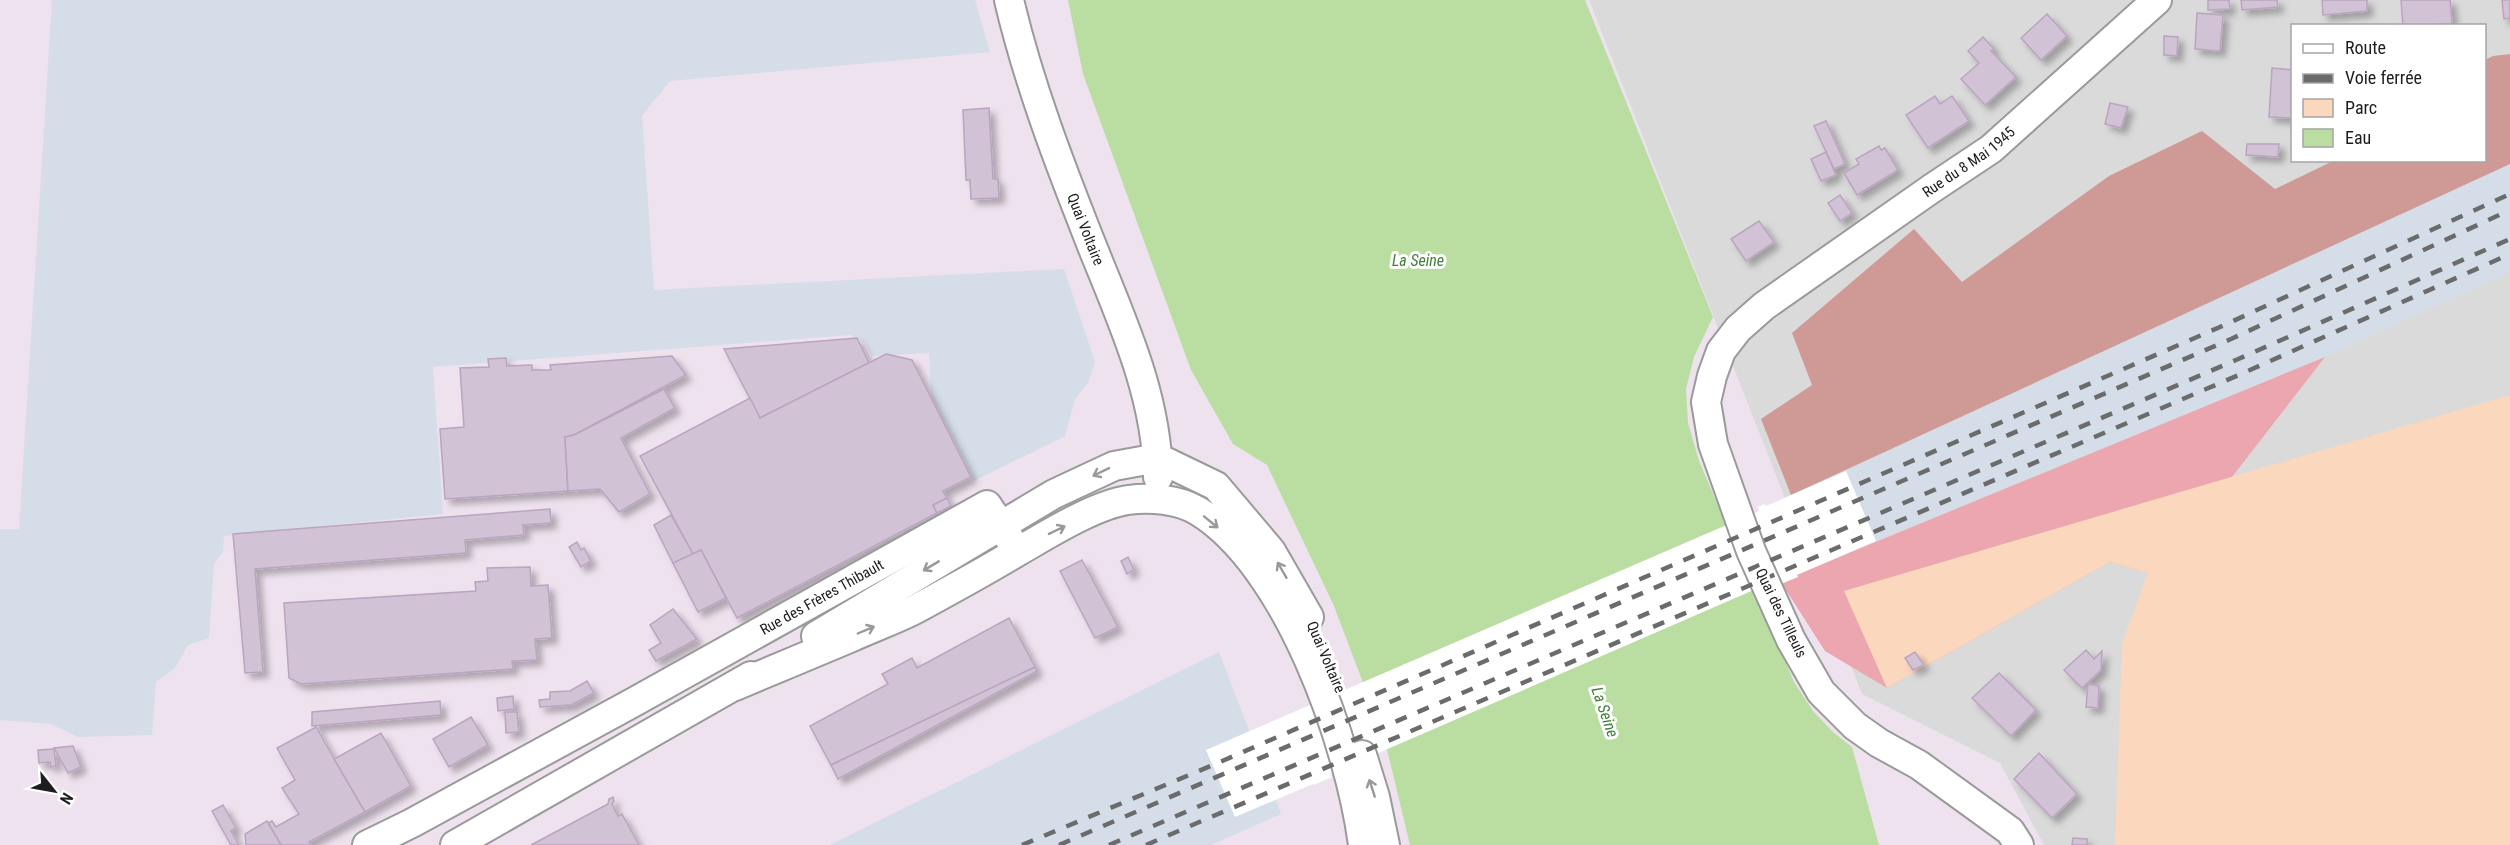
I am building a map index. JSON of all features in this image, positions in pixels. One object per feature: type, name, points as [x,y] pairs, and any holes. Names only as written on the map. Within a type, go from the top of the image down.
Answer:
[{"type":"street","name":"Quai Voltaire","points":[[1009,0],[1046,129],[1142,371],[1158,458],[1158,498],[1197,510],[1239,544],[1282,606],[1305,652],[1324,698],[1346,761],[1359,816],[1363,845]]},
{"type":"street","name":"Rue du 8 Mai 1945","points":[[1764,306],[1930,189],[1991,149],[2157,0]]},
{"type":"street","name":"Quai des Tilleuls","points":[[1764,306],[1738,329],[1721,351],[1706,402],[1713,444],[1751,551],[1791,640],[1821,692],[1855,726],[1918,765],[2010,831],[2019,845]]},
{"type":"street","name":"Quai Voltaire","points":[[1158,458],[1216,486],[1271,551],[1305,610],[1340,687],[1375,797],[1385,845]]},
{"type":"street","name":"Rue des Frères Thibault","points":[[455,845],[735,686],[1054,494],[1114,466],[1158,458]]},
{"type":"street","name":"Rue des Frères Thibault","points":[[735,686],[911,611],[1039,539],[1091,513],[1126,500],[1158,498]]},
{"type":"street","name":"Rue des Frères Thibault","points":[[371,843],[634,702],[987,505],[1018,552]]},
{"type":"street","points":[[634,702],[652,732]]},
{"type":"shaded area","points":[[52,0],[975,0],[990,52],[670,81],[642,116],[654,290],[1064,269],[1095,362],[1088,383],[1075,399],[1065,436],[974,481],[931,398],[929,353],[872,356],[865,343],[851,335],[433,367],[443,514],[224,536],[223,552],[214,564],[209,638],[188,645],[175,668],[156,682],[152,735],[78,737],[51,724],[0,720],[0,529],[19,529]]},
{"type":"shaded area","points":[[1589,0],[2510,0],[2510,845],[2044,845],[2000,763],[1862,694]]},
{"type":"shaded area","points":[[2510,54],[2510,164],[1791,495],[1761,419],[1812,385],[1792,333],[1914,229],[1962,282],[2109,176],[2202,131],[2275,189],[2331,162],[2486,162],[2486,60],[2493,56]]},
{"type":"shaded area","points":[[2510,164],[2510,272],[2325,357],[1876,541],[1846,471]]},
{"type":"shaded area","points":[[2325,357],[2232,477],[2149,573],[2110,562],[1887,688],[1825,651],[1779,579],[1815,567]]},
{"type":"shaded area","points":[[1219,652],[1281,814],[1211,845],[830,845]]},
{"type":"green space","points":[[2510,395],[2510,845],[2115,845],[2122,644],[2148,573],[2110,562],[1887,688],[1844,591]]},
{"type":"water","name":"La Seine","points":[[1068,0],[1585,0],[1713,317],[1694,357],[1686,389],[1688,423],[1699,461],[1794,682],[1813,711],[1834,733],[1852,747],[1879,845],[1410,845],[1385,741],[1334,606],[1267,465],[1233,444],[1191,370],[1083,74]]},
{"type":"pier","points":[[1846,471],[1876,541],[1781,584],[1779,579],[1330,774],[1332,777],[1314,785],[1235,817],[1206,750],[1759,511],[1758,507],[1764,504],[1766,506]]},
{"type":"building","points":[[2208,0],[2229,0],[2230,9],[2208,10]]},
{"type":"building","points":[[2241,0],[2277,0],[2278,7],[2242,10]]},
{"type":"building","points":[[2322,0],[2367,0],[2367,11],[2323,15]]},
{"type":"building","points":[[2401,0],[2450,0],[2452,24],[2403,24]]},
{"type":"building","points":[[2502,0],[2510,0],[2510,18],[2504,19]]},
{"type":"building","points":[[2197,13],[2223,15],[2220,51],[2195,49]]},
{"type":"building","points":[[2047,14],[2067,36],[2041,60],[2021,38]]},
{"type":"building","points":[[2164,36],[2178,37],[2177,56],[2164,55]]},
{"type":"building","points":[[1983,37],[1994,49],[1991,51],[2016,77],[1985,105],[1961,79],[1979,63],[1968,51]]},
{"type":"building","points":[[2272,68],[2291,70],[2291,118],[2269,117]]},
{"type":"building","points":[[1935,96],[1940,104],[1952,96],[1969,121],[1928,148],[1906,115]]},
{"type":"building","points":[[2110,103],[2128,107],[2121,128],[2105,124]]},
{"type":"building","points":[[989,108],[993,179],[998,179],[999,198],[971,199],[970,180],[966,180],[963,110]]},
{"type":"building","points":[[1826,121],[1845,164],[1834,169],[1814,126]]},
{"type":"building","points":[[2247,144],[2279,144],[2278,157],[2246,155]]},
{"type":"building","points":[[1879,146],[1881,150],[1885,148],[1898,170],[1857,195],[1844,173],[1859,164],[1856,159]]},
{"type":"building","points":[[1826,152],[1836,175],[1821,181],[1811,159]]},
{"type":"building","points":[[1840,195],[1852,213],[1840,221],[1828,203]]},
{"type":"building","points":[[1759,221],[1774,242],[1746,261],[1731,239]]},
{"type":"building","points":[[857,338],[869,363],[760,418],[724,349]]},
{"type":"building","points":[[886,354],[912,360],[971,477],[943,491],[947,498],[933,505],[937,513],[737,618],[701,550],[693,554],[640,456],[750,398],[760,418]]},
{"type":"building","points":[[672,356],[686,375],[574,435],[565,437],[568,491],[445,499],[440,429],[464,427],[460,368],[489,367],[488,359],[506,358],[507,366],[532,365],[532,370],[551,370],[550,365]]},
{"type":"building","points":[[664,389],[675,408],[621,438],[650,494],[619,512],[600,489],[568,491],[565,437],[574,435]]},
{"type":"building","points":[[947,498],[951,506],[937,513],[933,505]]},
{"type":"building","points":[[550,509],[551,523],[523,525],[524,535],[465,540],[466,553],[255,569],[263,672],[245,673],[233,534]]},
{"type":"building","points":[[671,515],[693,554],[673,563],[654,525]]},
{"type":"building","points":[[577,542],[581,550],[584,548],[591,561],[581,567],[569,547]]},
{"type":"building","points":[[701,550],[726,598],[698,612],[673,563]]},
{"type":"building","points":[[1128,557],[1134,570],[1127,574],[1121,561]]},
{"type":"building","points":[[1082,560],[1118,627],[1095,638],[1060,571]]},
{"type":"building","points":[[530,567],[531,586],[548,585],[552,638],[535,639],[537,660],[512,661],[513,669],[301,684],[289,678],[284,603],[476,591],[475,582],[488,581],[487,568]]},
{"type":"building","points":[[673,609],[697,639],[656,661],[649,650],[661,643],[650,625]]},
{"type":"building","points":[[1009,618],[1035,667],[831,765],[810,726],[888,684],[882,674],[912,658],[917,668]]},
{"type":"building","points":[[2086,650],[2094,659],[2102,651],[2101,670],[2082,688],[2064,670]]},
{"type":"building","points":[[1915,652],[1924,665],[1913,670],[1905,658]]},
{"type":"building","points":[[1035,667],[1037,671],[838,779],[831,765]]},
{"type":"building","points":[[1999,673],[2036,710],[2011,736],[1972,698]]},
{"type":"building","points":[[587,681],[594,693],[571,705],[540,707],[539,700],[550,699],[550,692],[570,691]]},
{"type":"building","points":[[2088,684],[2099,686],[2098,708],[2086,707]]},
{"type":"building","points":[[513,696],[514,709],[498,711],[497,698]]},
{"type":"building","points":[[440,701],[441,715],[312,726],[312,712]]},
{"type":"building","points":[[505,712],[517,712],[519,732],[506,733]]},
{"type":"building","points":[[471,717],[488,745],[449,767],[433,739]]},
{"type":"building","points":[[316,727],[365,812],[309,842],[311,845],[281,845],[268,823],[272,821],[276,827],[299,814],[282,788],[295,780],[277,748]]},
{"type":"building","points":[[381,733],[411,786],[365,812],[334,759]]},
{"type":"building","points":[[73,746],[81,767],[68,773],[54,748]]},
{"type":"building","points":[[54,749],[56,766],[51,767],[50,762],[39,763],[38,750]]},
{"type":"building","points":[[2039,753],[2077,794],[2052,818],[2014,779]]},
{"type":"building","points":[[613,797],[612,804],[618,816],[622,814],[639,845],[531,845],[608,804],[609,799]]},
{"type":"building","points":[[223,805],[236,828],[231,831],[239,845],[231,845],[212,811]]},
{"type":"building","points":[[267,821],[281,845],[246,845],[245,834]]},
{"type":"building","points":[[2073,838],[2087,839],[2087,845],[2072,845]]},
{"type":"railway","points":[[1022,845],[1213,765],[2220,327],[2510,194]]},
{"type":"railway","points":[[1059,845],[2231,339],[2510,210]]},
{"type":"railway","points":[[1109,845],[2236,360],[2510,239]]},
{"type":"railway","points":[[1146,845],[2241,374],[2510,254]]}]
